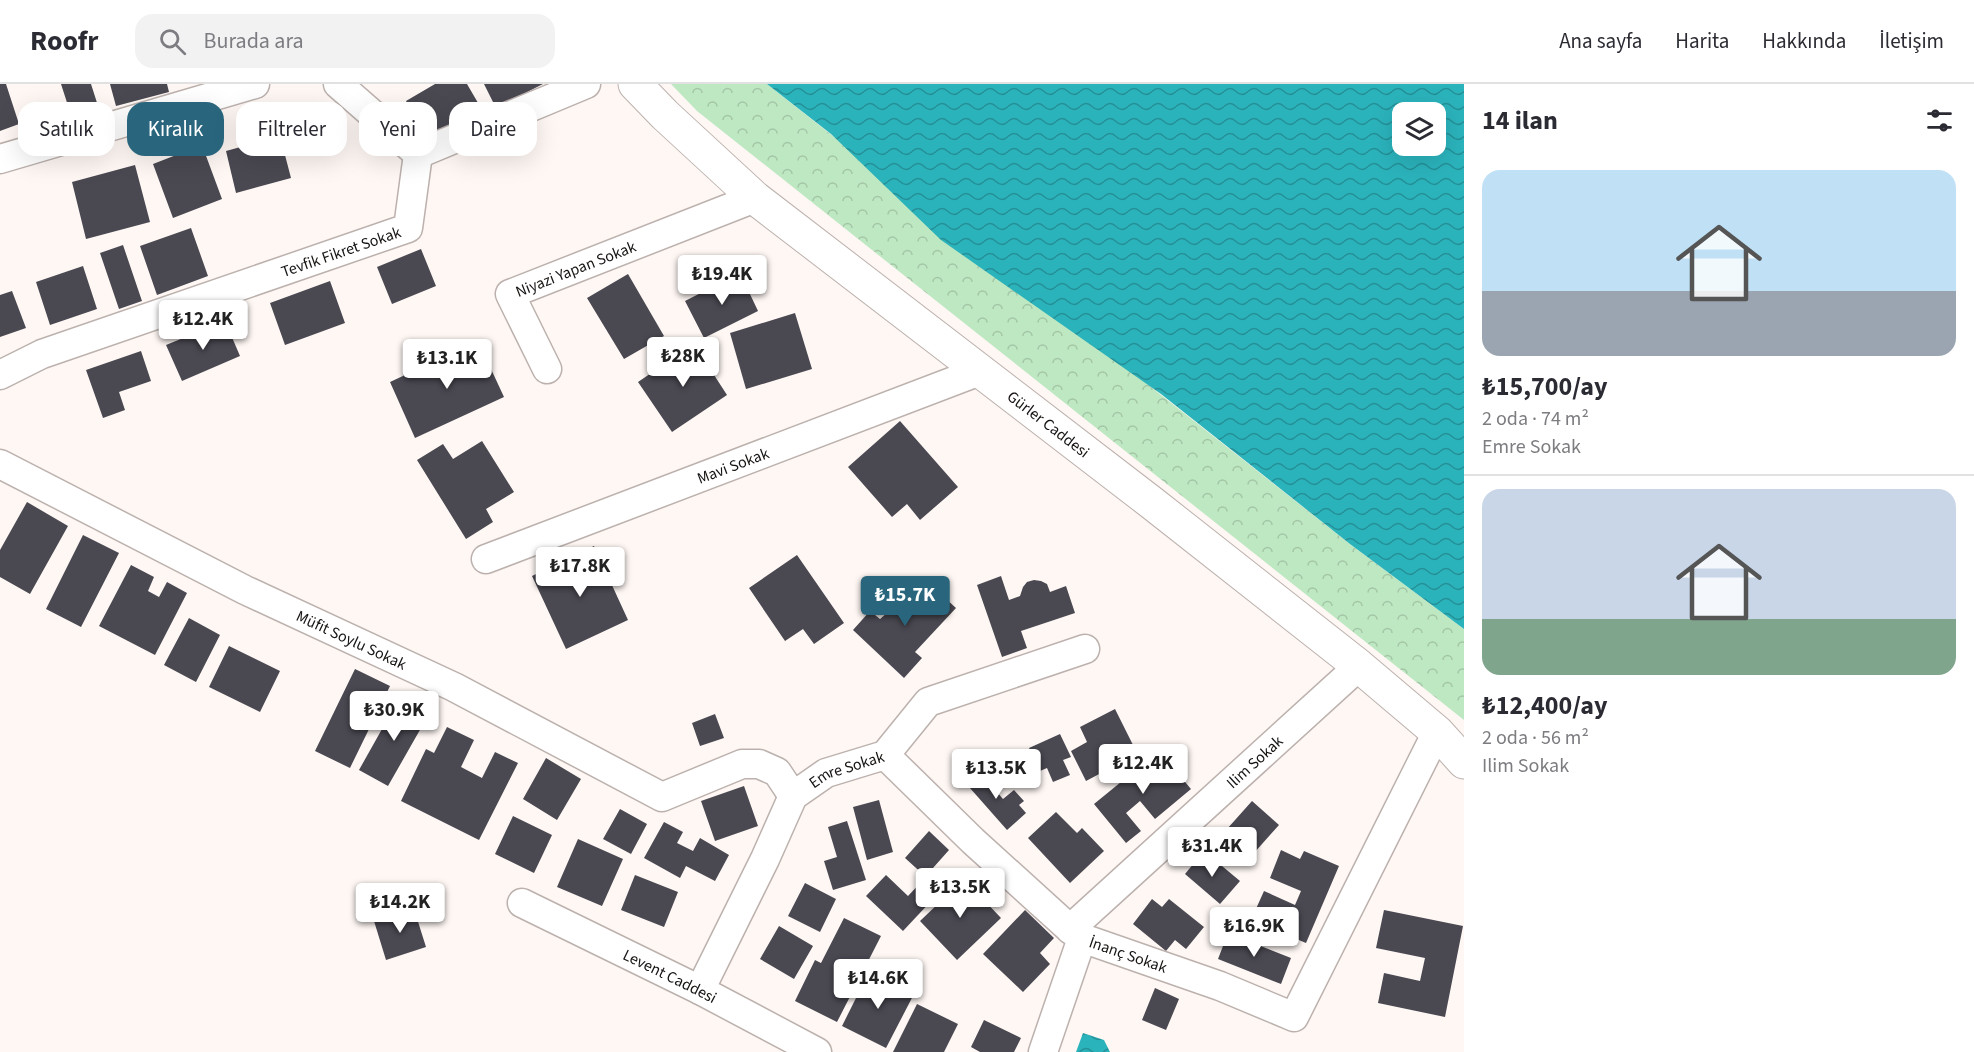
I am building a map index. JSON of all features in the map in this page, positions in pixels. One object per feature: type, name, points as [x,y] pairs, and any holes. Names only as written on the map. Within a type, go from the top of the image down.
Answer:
[{"type":"street","points":[[0,159],[255,84]]},
{"type":"street","points":[[338,84],[359,102]]},
{"type":"street","points":[[437,146],[586,84]]},
{"type":"street","name":"Gürler Caddesi","points":[[634,84],[755,198],[1359,666],[1437,732],[1464,762]]},
{"type":"street","name":"Tevfik Fikret Sokak","points":[[0,375],[42,354],[408,228],[418,156]]},
{"type":"street","name":"Niyazi Yapan Sokak","points":[[548,369],[510,294],[755,198]]},
{"type":"street","name":"Mavi Sokak","points":[[486,559],[980,371]]},
{"type":"street","name":"Müfit Soylu Sokak","points":[[0,464],[245,591],[454,687],[662,797],[742,764],[759,764],[777,772],[793,796]]},
{"type":"street","name":"Emre Sokak","points":[[700,990],[765,859],[793,796],[826,773],[885,754],[928,702],[1085,649]]},
{"type":"street","name":"Ilim Sokak","points":[[1043,1052],[1076,933],[1359,666]]},
{"type":"street","name":"İnanç Sokak","points":[[885,754],[973,841],[1076,933],[1220,986],[1294,1017],[1437,732]]},
{"type":"street","name":"Levent Caddesi","points":[[522,903],[700,990],[817,1052]]},
{"type":"green space","points":[[671,84],[767,84],[1350,544],[1464,629],[1464,720],[697,111]]},
{"type":"water","points":[[767,84],[1464,84],[1464,629],[1350,544],[1161,394],[941,240],[831,134]]},
{"type":"water","points":[[1083,1033],[1104,1040],[1110,1052],[1076,1052]]},
{"type":"building","points":[[0,84],[6,84],[18,124],[0,131]]},
{"type":"building","points":[[61,84],[91,84],[97,102],[67,102]]},
{"type":"building","points":[[110,84],[167,84],[169,92],[116,106]]},
{"type":"building","points":[[435,84],[467,84],[478,102],[449,102],[449,126],[437,133],[437,102],[406,101]]},
{"type":"building","points":[[484,84],[543,84],[508,102],[493,102]]},
{"type":"building","points":[[236,148],[236,156],[285,156],[291,178],[236,193],[226,151]]},
{"type":"building","points":[[174,156],[206,156],[222,199],[173,218],[153,164]]},
{"type":"building","points":[[135,165],[150,222],[86,239],[72,182]]},
{"type":"building","points":[[191,228],[208,276],[157,295],[140,246]]},
{"type":"building","points":[[123,245],[142,301],[119,309],[100,253]]},
{"type":"building","points":[[421,249],[436,286],[392,304],[377,267]]},
{"type":"building","points":[[83,266],[97,309],[50,325],[36,282]]},
{"type":"building","points":[[740,273],[758,311],[704,338],[685,301]]},
{"type":"building","points":[[628,274],[664,336],[624,359],[587,298]]},
{"type":"building","points":[[330,281],[345,323],[285,345],[270,303]]},
{"type":"building","points":[[12,291],[26,328],[0,337],[0,295]]},
{"type":"building","points":[[795,313],[812,369],[746,389],[730,333]]},
{"type":"building","points":[[225,321],[240,356],[182,381],[166,345]]},
{"type":"building","points":[[478,341],[504,397],[415,438],[390,382]]},
{"type":"building","points":[[694,344],[727,395],[672,432],[638,382]]},
{"type":"building","points":[[141,351],[151,381],[119,392],[125,410],[103,418],[86,370]]},
{"type":"building","points":[[900,421],[958,487],[920,520],[907,504],[892,517],[848,467]]},
{"type":"building","points":[[482,441],[514,492],[486,509],[493,522],[466,539],[417,460],[443,444],[453,459]]},
{"type":"building","points":[[27,502],[68,526],[30,594],[0,577],[0,550]]},
{"type":"building","points":[[83,535],[119,553],[81,627],[46,609]]},
{"type":"building","points":[[594,546],[628,620],[566,649],[532,576]]},
{"type":"building","points":[[797,555],[844,623],[814,644],[803,629],[785,641],[749,588]]},
{"type":"building","points":[[131,565],[154,577],[148,591],[159,597],[167,582],[187,593],[155,655],[99,626]]},
{"type":"building","points":[[1001,576],[1009,600],[1020,596],[1027,582],[1034,580],[1047,584],[1050,592],[1066,586],[1075,613],[1021,631],[1027,648],[1002,657],[977,585]]},
{"type":"building","points":[[906,583],[918,590],[921,602],[934,588],[956,608],[915,652],[922,658],[904,678],[853,630],[870,611],[880,619],[893,608],[893,593]]},
{"type":"building","points":[[189,618],[220,635],[196,682],[164,665]]},
{"type":"building","points":[[229,646],[280,671],[260,712],[209,687]]},
{"type":"building","points":[[355,669],[390,686],[350,768],[315,751]]},
{"type":"building","points":[[400,697],[429,714],[388,786],[359,770]]},
{"type":"building","points":[[1115,709],[1135,749],[1100,767],[1103,772],[1086,781],[1071,751],[1087,742],[1080,727]]},
{"type":"building","points":[[715,714],[724,738],[700,746],[692,723]]},
{"type":"building","points":[[447,727],[474,740],[461,767],[482,778],[495,752],[518,763],[479,840],[401,801],[426,749],[434,753]]},
{"type":"building","points":[[1060,734],[1071,757],[1063,760],[1070,775],[1053,782],[1047,768],[1040,771],[1029,748]]},
{"type":"building","points":[[1159,751],[1191,789],[1155,819],[1140,801],[1126,813],[1141,831],[1126,843],[1094,804]]},
{"type":"building","points":[[546,758],[581,779],[557,820],[523,799]]},
{"type":"building","points":[[975,767],[1003,799],[1014,790],[1024,801],[1019,805],[1026,813],[1007,830],[962,779]]},
{"type":"building","points":[[744,786],[758,826],[715,841],[701,801]]},
{"type":"building","points":[[879,800],[893,852],[867,860],[853,807]]},
{"type":"building","points":[[1252,801],[1279,825],[1254,853],[1227,829]]},
{"type":"building","points":[[620,809],[647,824],[631,854],[603,839]]},
{"type":"building","points":[[1056,812],[1077,833],[1082,828],[1104,851],[1070,883],[1028,838]]},
{"type":"building","points":[[513,816],[552,835],[534,873],[495,854]]},
{"type":"building","points":[[847,821],[866,880],[833,890],[824,861],[837,857],[828,827]]},
{"type":"building","points":[[664,822],[683,832],[677,843],[693,851],[700,838],[729,855],[715,881],[686,866],[680,878],[644,858]]},
{"type":"building","points":[[929,831],[949,850],[933,868],[948,883],[903,931],[866,896],[886,875],[908,896],[926,877],[905,858]]},
{"type":"building","points":[[578,839],[623,859],[602,906],[557,887]]},
{"type":"building","points":[[1281,850],[1300,859],[1304,851],[1339,866],[1306,943],[1251,920],[1264,891],[1295,905],[1301,891],[1270,878]]},
{"type":"building","points":[[1204,851],[1240,881],[1220,904],[1185,874]]},
{"type":"building","points":[[635,875],[678,892],[664,927],[621,910]]},
{"type":"building","points":[[964,879],[1001,918],[957,960],[920,921]]},
{"type":"building","points":[[805,883],[836,899],[820,932],[788,916]]},
{"type":"building","points":[[1152,899],[1162,907],[1169,899],[1204,927],[1186,949],[1175,940],[1166,951],[1133,924]]},
{"type":"building","points":[[414,909],[426,947],[386,960],[374,921]]},
{"type":"building","points":[[1025,910],[1054,938],[1040,953],[1050,964],[1023,992],[983,954]]},
{"type":"building","points":[[1384,910],[1463,926],[1445,1017],[1378,1003],[1384,973],[1420,981],[1425,958],[1376,948]]},
{"type":"building","points":[[844,918],[881,936],[837,1022],[795,1001],[815,960],[821,963]]},
{"type":"building","points":[[779,926],[813,946],[794,979],[760,959]]},
{"type":"building","points":[[1228,933],[1291,958],[1281,984],[1218,959]]},
{"type":"building","points":[[869,972],[914,994],[886,1048],[842,1026]]},
{"type":"building","points":[[1155,988],[1179,999],[1166,1030],[1142,1020]]},
{"type":"building","points":[[917,1004],[958,1024],[944,1052],[893,1052]]},
{"type":"building","points":[[984,1020],[1021,1038],[1014,1052],[980,1052],[971,1047]]}]
